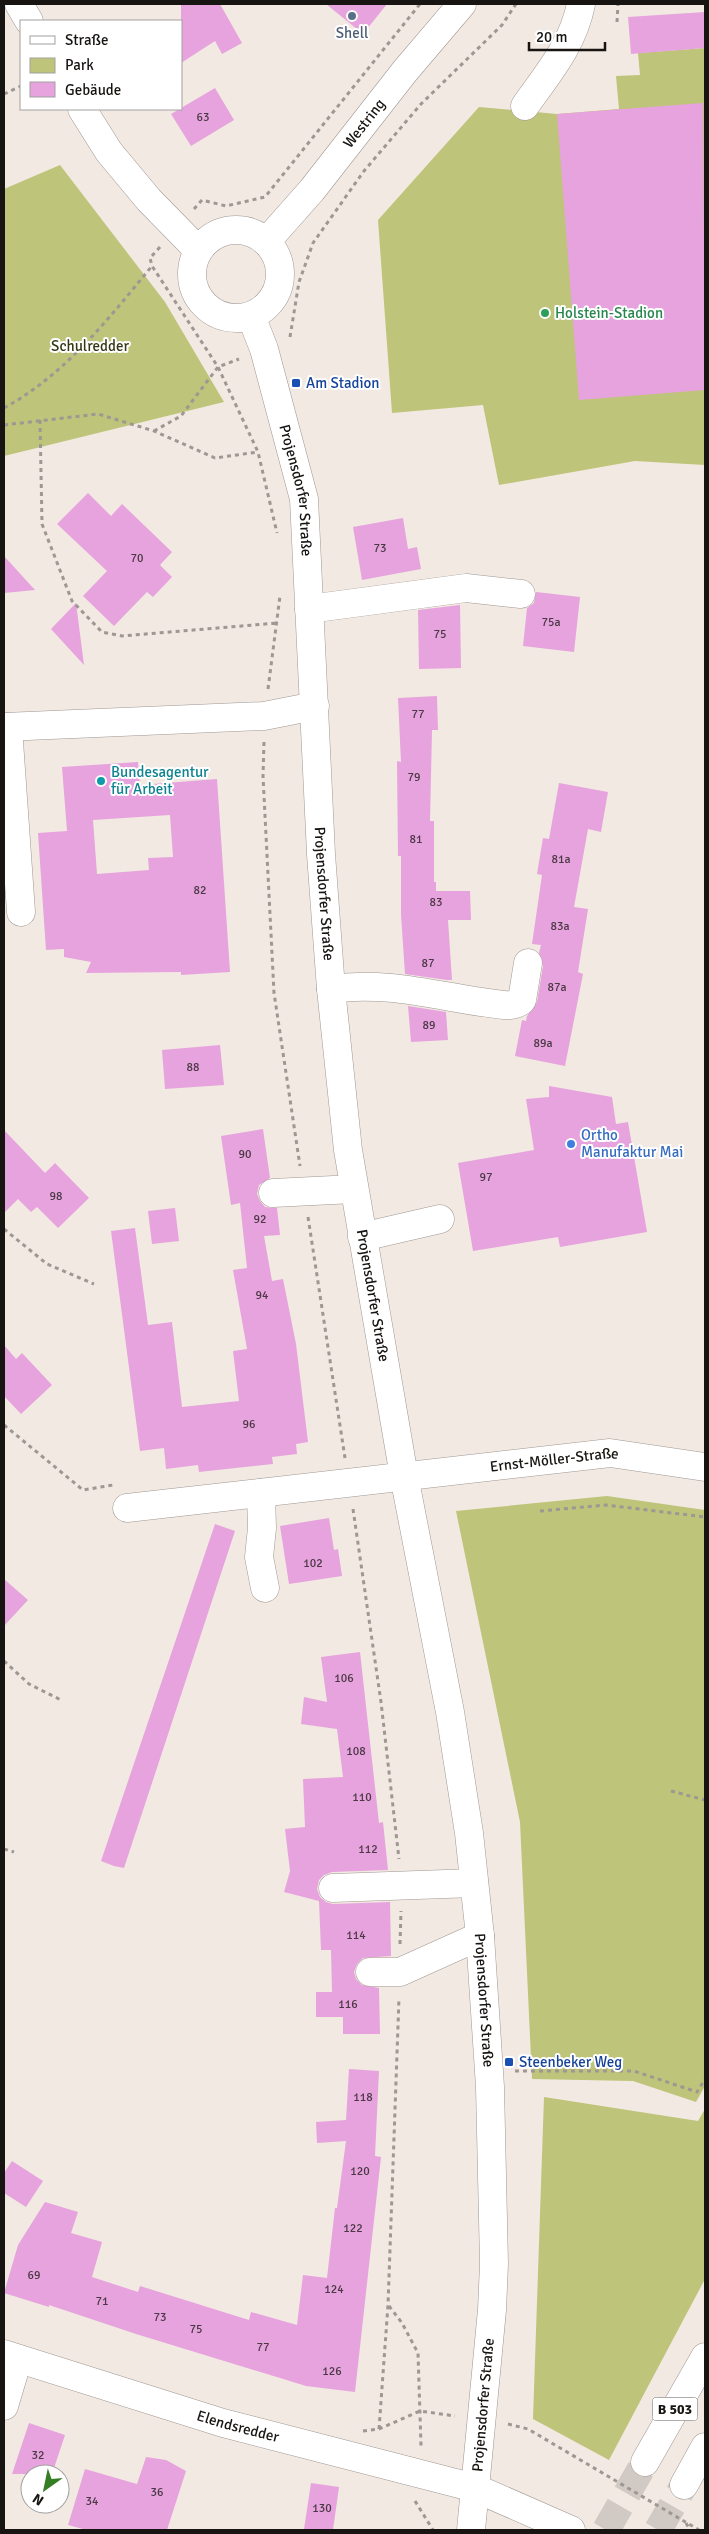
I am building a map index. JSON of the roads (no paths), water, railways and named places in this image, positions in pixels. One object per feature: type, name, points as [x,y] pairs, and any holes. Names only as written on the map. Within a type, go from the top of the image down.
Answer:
[{"type":"main road","points":[[19,4],[28,20]]},
{"type":"main road","name":"Westring","points":[[266,242],[312,190],[405,71],[462,4]]},
{"type":"main road","points":[[524,106],[564,50],[576,26],[580,4]]},
{"type":"main road","points":[[83,110],[109,152],[149,200],[198,250]]},
{"type":"main road","points":[[230,230],[249,232],[266,242],[276,256],[280,274],[276,292],[266,306],[251,316],[233,318],[215,314],[201,302],[192,286],[192,267],[198,250],[212,237],[230,230]]},
{"type":"main road","name":"Projensdorfer Straße","points":[[251,316],[264,349],[304,499],[321,854],[331,988],[354,1188],[404,1476],[450,1712],[469,1832],[480,1936],[489,2074],[494,2264],[492,2310],[471,2530]]},
{"type":"main road","points":[[309,609],[466,588],[521,594]]},
{"type":"main road","points":[[21,912],[7,770],[6,727],[264,716],[315,706]]},
{"type":"main road","points":[[331,988],[357,985],[433,992],[510,1005],[522,1000],[528,963]]},
{"type":"main road","points":[[273,1193],[354,1188]]},
{"type":"main road","points":[[362,1237],[440,1219]]},
{"type":"main road","name":"Ernst-Möller-Straße","points":[[404,1476],[610,1453],[705,1466]]},
{"type":"main road","points":[[121,1496],[261,1493],[404,1476]]},
{"type":"main road","points":[[261,1493],[262,1528],[259,1558],[265,1588]]},
{"type":"main road","points":[[333,1888],[474,1884]]},
{"type":"main road","points":[[370,1972],[400,1972],[480,1936]]},
{"type":"main road","points":[[4,2406],[11,2356]]},
{"type":"main road","name":"Elendsredder","points":[[11,2356],[223,2423],[475,2488]]},
{"type":"main road","name":"B 503","points":[[645,2462],[705,2357]]},
{"type":"main road","points":[[684,2484],[705,2447]]},
{"type":"main road","points":[[475,2488],[571,2530]]},
{"type":"tunnel","points":[[606,2530],[645,2462]]},
{"type":"tunnel","points":[[658,2530],[684,2485]]},
{"type":"place","name":"Shell","points":[[352,16]]},
{"type":"place","name":"Holstein-Stadion","points":[[545,313]]},
{"type":"place","name":"Am Stadion","points":[[296,383]]},
{"type":"place","name":"Bundesagentur für Arbeit","points":[[101,781]]},
{"type":"place","name":"Ortho Manufaktur Mai","points":[[571,1144]]},
{"type":"place","name":"Steenbeker Weg","points":[[509,2062]]},
{"type":"park label","name":"Schulredder","points":[[90,346]]}]
